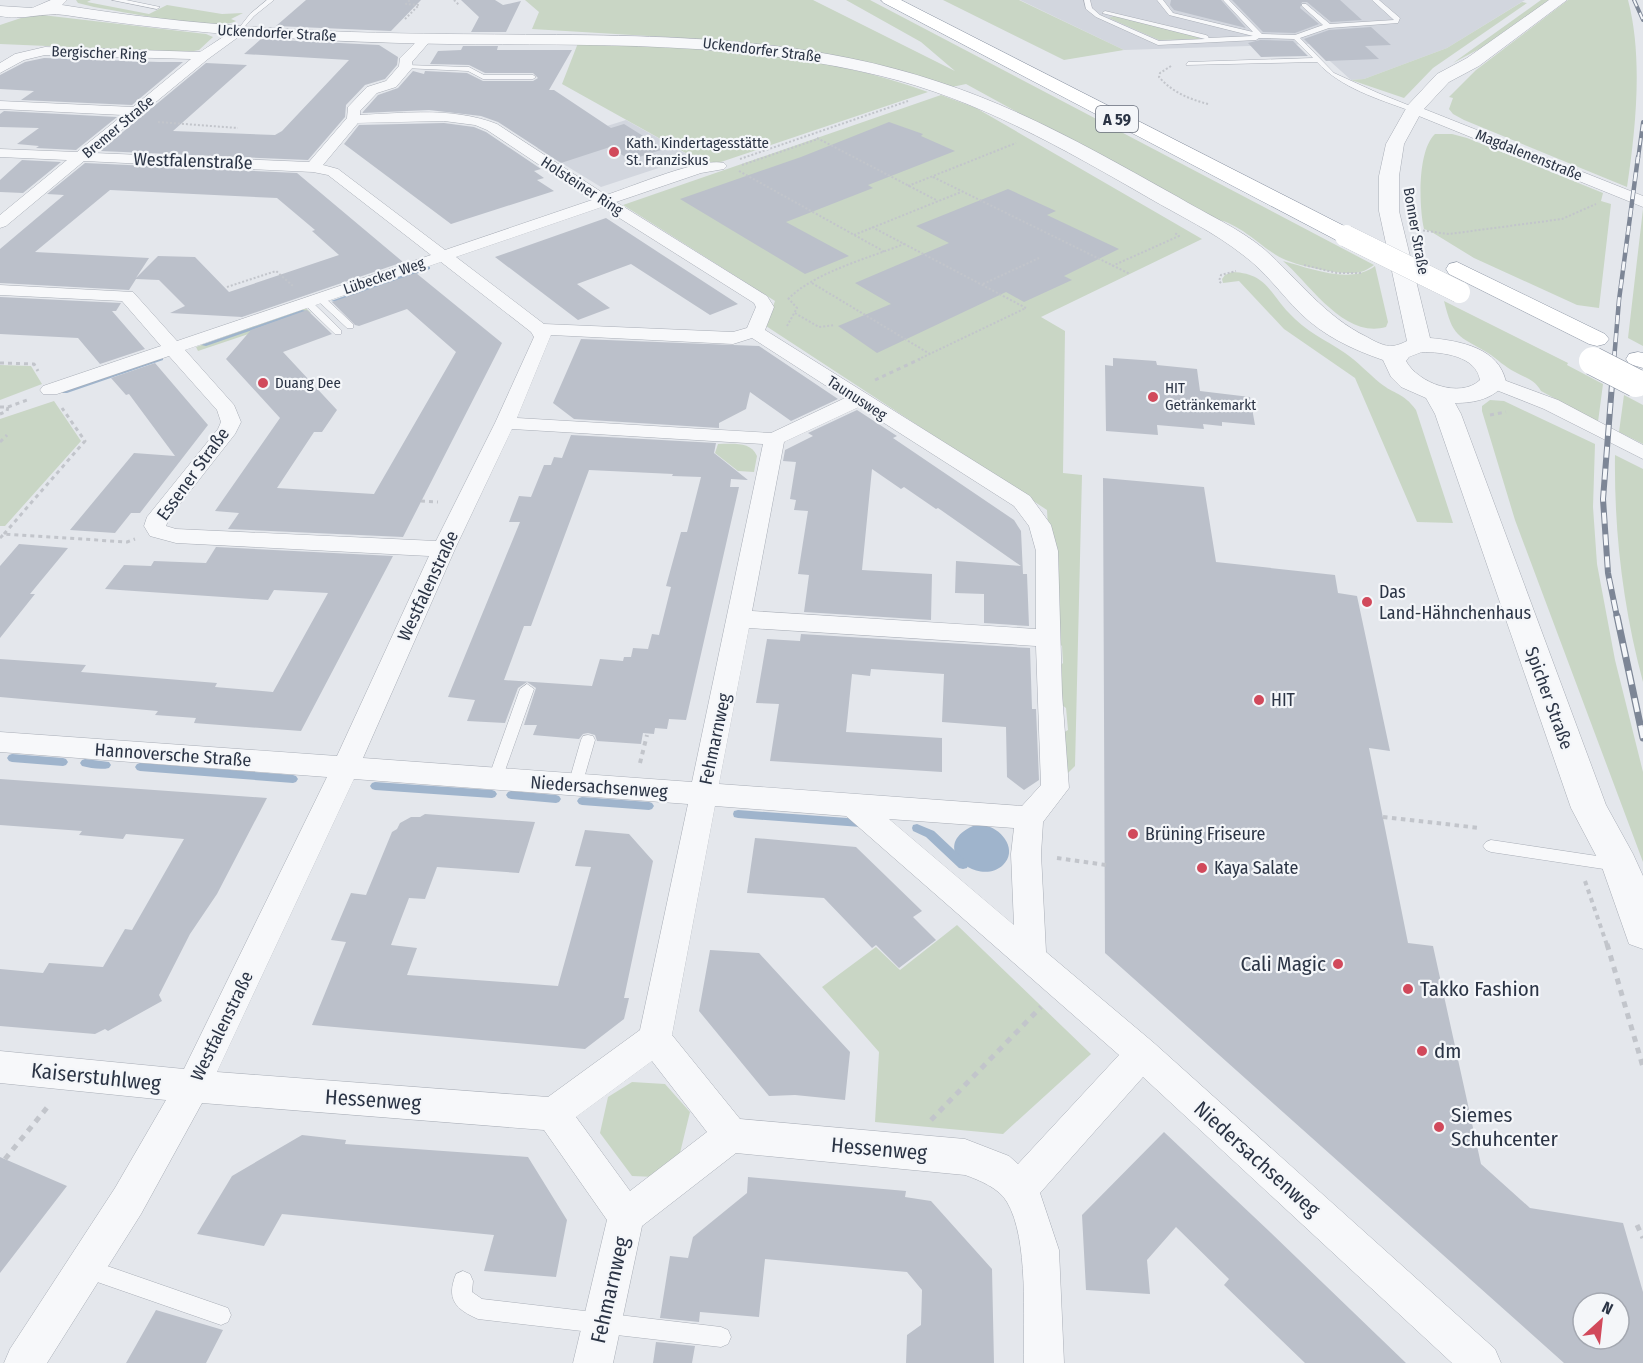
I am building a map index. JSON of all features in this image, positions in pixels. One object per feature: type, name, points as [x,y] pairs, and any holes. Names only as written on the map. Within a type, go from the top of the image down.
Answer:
[{"type":"highway","name":"A 59","points":[[889,0],[1346,225],[1459,292],[1595,350],[1640,372]]},
{"type":"highway","name":"A 59","points":[[917,0],[1185,133]]},
{"type":"highway","name":"A 59","points":[[1346,225],[1457,269],[1595,350]]},
{"type":"street","name":"Bonner Straße","points":[[1419,345],[1389,211],[1389,176],[1395,144],[1420,112],[1473,62],[1559,0]]},
{"type":"street","name":"Uckendorfer Straße","points":[[3,7],[24,13],[54,4],[172,26],[237,32],[426,39],[627,40],[719,44],[832,59],[890,72],[947,91],[1053,137],[1231,236],[1256,253],[1310,310],[1336,331],[1363,345],[1395,356]]},
{"type":"street","name":"Bremer Straße","points":[[0,223],[8,210],[81,157],[203,56],[237,32]]},
{"type":"street","points":[[313,166],[354,118],[354,110],[372,90],[391,84],[406,67],[405,61],[426,39]]},
{"type":"street","name":"Bergischer Ring","points":[[0,69],[20,57],[45,51],[203,56]]},
{"type":"street","points":[[0,105],[137,111]]},
{"type":"street","name":"Bonner Straße","points":[[1420,112],[1410,156],[1407,186],[1411,218],[1430,305],[1441,341],[1445,346]]},
{"type":"street","name":"Magdalenenstraße","points":[[1420,112],[1643,202]]},
{"type":"street","name":"Holsteiner Ring","points":[[354,118],[459,118],[482,121],[761,300],[765,307],[755,332]]},
{"type":"street","name":"Westfalenstraße","points":[[0,153],[313,166],[333,172],[539,329],[543,337],[345,768],[193,1086],[128,1201],[24,1363]]},
{"type":"street","name":"Lübecker Weg","points":[[50,390],[698,169],[719,166]]},
{"type":"street","name":"Essener Straße","points":[[0,290],[127,296],[227,409],[231,422],[228,430],[158,517],[155,526],[158,531],[176,536],[444,549]]},
{"type":"street","points":[[539,329],[733,338],[755,332]]},
{"type":"street","name":"Taunusweg","points":[[755,332],[1022,501],[1040,525],[1047,551],[1047,638],[1055,788],[1029,818]]},
{"type":"street","points":[[1419,345],[1404,348],[1395,356],[1396,367],[1406,379],[1540,400],[1643,453]]},
{"type":"street","name":"Spicher Straße","points":[[1419,345],[1445,346],[1468,353],[1491,370],[1465,390],[1448,414],[1589,808],[1620,865],[1643,932]]},
{"type":"street","points":[[505,423],[774,439],[855,396]]},
{"type":"street","name":"Fehmarnweg","points":[[655,1039],[774,439]]},
{"type":"street","points":[[740,619],[1047,638]]},
{"type":"street","name":"Hannoversche Straße","points":[[0,742],[345,768]]},
{"type":"street","name":"Niedersachsenweg","points":[[345,768],[1029,818]]},
{"type":"street","name":"Niedersachsenweg","points":[[854,806],[1142,1054],[1481,1363]]},
{"type":"street","points":[[1029,818],[1026,854],[1031,957]]},
{"type":"street","points":[[553,1114],[655,1039],[731,1135]]},
{"type":"street","points":[[1044,1363],[1040,1250],[1031,1216],[1020,1188],[1142,1054]]},
{"type":"street","name":"Kaiserstuhlweg","points":[[0,1067],[193,1086]]},
{"type":"street","name":"Hessenweg","points":[[193,1086],[553,1114]]},
{"type":"street","name":"Fehmarnweg","points":[[553,1114],[626,1216]]},
{"type":"street","name":"Fehmarnweg","points":[[593,1363],[626,1216],[731,1135]]},
{"type":"street","name":"Hessenweg","points":[[731,1135],[965,1157],[996,1169],[1020,1188]]},
{"type":"lane","points":[[115,0],[158,8]]},
{"type":"lane","points":[[237,32],[255,12],[271,0]]},
{"type":"lane","points":[[1088,0],[1089,9],[1098,16],[1154,42],[1222,41],[1260,36],[1296,36],[1328,26],[1396,22],[1398,20],[1375,0]]},
{"type":"lane","points":[[1160,0],[1171,14],[1260,36]]},
{"type":"lane","points":[[1226,0],[1260,36]]},
{"type":"lane","points":[[1304,5],[1328,26]]},
{"type":"lane","points":[[1089,9],[1222,41]]},
{"type":"lane","points":[[1296,36],[1332,74],[1352,85],[1420,112]]},
{"type":"lane","points":[[1188,64],[1320,60]]},
{"type":"lane","points":[[406,67],[469,69],[483,76],[533,77]]},
{"type":"lane","points":[[312,300],[350,326]]},
{"type":"lane","points":[[312,300],[338,332]]},
{"type":"lane","points":[[495,779],[528,689]]},
{"type":"lane","points":[[575,785],[588,740]]},
{"type":"lane","points":[[1491,846],[1620,865]]},
{"type":"lane","points":[[85,1269],[221,1315]]},
{"type":"lane","points":[[463,1281],[461,1297],[478,1309],[721,1337]]},
{"type":"path","points":[[454,0],[459,5]]},
{"type":"path","points":[[1188,64],[1166,68],[1159,77],[1179,94],[1208,104]]},
{"type":"path","points":[[719,166],[900,103],[947,91]]},
{"type":"path","name":"Bremer Straße","points":[[156,122],[238,128]]},
{"type":"path","points":[[811,135],[938,201]]},
{"type":"path","points":[[818,139],[734,168],[885,252]]},
{"type":"path","points":[[908,186],[1020,142]]},
{"type":"path","points":[[932,177],[1130,274]]},
{"type":"path","points":[[853,235],[961,192]]},
{"type":"path","points":[[1411,218],[1422,232],[1449,234],[1562,219],[1595,204],[1630,202],[1628,196]]},
{"type":"path","points":[[855,396],[930,354],[1026,308],[872,227]]},
{"type":"path","points":[[1112,266],[1179,236],[1169,230]]},
{"type":"path","points":[[905,244],[811,283],[930,354]]},
{"type":"path","points":[[983,285],[1039,258]]},
{"type":"path","points":[[1295,263],[1337,273],[1365,272]]},
{"type":"path","points":[[227,287],[276,271],[312,300]]},
{"type":"path","points":[[781,294],[789,296]]},
{"type":"path","points":[[795,313],[819,327],[835,325]]},
{"type":"path","points":[[0,363],[34,364],[85,441],[0,538]]},
{"type":"path","points":[[0,406],[8,407],[7,411],[0,414]]},
{"type":"path","points":[[0,442],[7,435]]},
{"type":"path","points":[[421,501],[446,502]]},
{"type":"path","points":[[4,534],[128,542],[158,531]]},
{"type":"path","points":[[639,767],[647,735]]},
{"type":"path","points":[[1383,817],[1484,829]]},
{"type":"path","points":[[1026,854],[1106,865]]},
{"type":"path","points":[[902,1151],[1062,985]]},
{"type":"path","points":[[5,1159],[74,1076]]},
{"type":"path","points":[[1637,1225],[1643,1238]]},
{"type":"shaded area","points":[[1020,0],[1525,0],[1447,48],[1364,79],[1351,80],[1311,44],[1124,50]]},
{"type":"shaded area","name":"Kath. Kindertagesstätte St. Franziskus","points":[[626,120],[692,157],[601,187],[537,148]]},
{"type":"green space","points":[[76,0],[91,0],[87,2],[149,14],[167,5],[222,14],[243,13],[231,19],[236,21],[226,24],[210,24],[168,20],[94,7],[78,3]]},
{"type":"green space","points":[[525,0],[813,0],[955,71],[921,42],[846,0],[870,0],[1374,265],[1361,272],[1345,273],[1313,268],[1283,259],[1229,223],[1212,219],[966,84],[952,87],[884,66],[777,46],[532,29],[539,12]]},
{"type":"green space","points":[[943,0],[1019,0],[1124,50],[1064,60]]},
{"type":"green space","points":[[1541,0],[1549,0],[1481,48],[1453,63]]},
{"type":"green space","points":[[1568,0],[1628,0],[1633,22],[1637,68],[1633,141],[1627,187],[1464,120],[1449,109],[1453,98],[1449,97],[1476,70]]},
{"type":"green space","points":[[1522,2],[1527,3],[1433,68],[1404,98],[1351,80],[1364,79],[1447,48]]},
{"type":"green space","points":[[42,15],[206,34],[213,37],[199,50],[189,52],[0,44],[0,25],[21,18]]},
{"type":"green space","points":[[1114,16],[1200,39],[1159,40],[1109,18]]},
{"type":"green space","points":[[578,43],[711,49],[799,59],[886,78],[928,92],[709,166],[562,84]]},
{"type":"green space","points":[[941,95],[976,108],[1202,239],[1041,317],[1065,331],[1063,473],[1082,475],[1075,766],[1067,774],[1061,734],[1068,730],[1066,708],[1058,702],[1056,670],[1063,663],[1062,646],[1054,639],[1047,510],[766,326],[775,301],[623,205]]},
{"type":"green space","points":[[1435,134],[1452,134],[1467,138],[1603,193],[1601,201],[1611,204],[1599,308],[1577,305],[1474,258],[1424,229],[1421,207],[1422,166],[1429,142]]},
{"type":"green space","points":[[1643,209],[1643,346],[1628,338]]},
{"type":"green space","points":[[1283,261],[1317,271],[1342,275],[1365,272],[1375,266],[1388,322],[1386,327],[1371,329],[1356,325],[1342,317]]},
{"type":"green space","points":[[1232,272],[1243,273],[1260,280],[1302,325],[1345,353],[1385,387],[1411,404],[1416,410],[1453,523],[1417,522],[1355,378],[1284,329],[1239,281],[1223,283],[1222,279],[1225,275]]},
{"type":"green space","points":[[1444,301],[1568,363],[1567,365],[1603,384],[1598,422],[1541,391],[1533,382],[1463,338],[1450,322]]},
{"type":"green space","points":[[305,307],[311,313],[198,351],[196,347]]},
{"type":"green space","points":[[0,365],[31,366],[42,384],[0,400]]},
{"type":"green space","points":[[1624,395],[1643,405],[1643,444],[1619,432]]},
{"type":"green space","points":[[1490,400],[1504,401],[1595,444],[1593,507],[1597,564],[1615,660],[1643,772],[1643,862],[1515,520],[1482,411],[1482,406]]},
{"type":"green space","points":[[54,401],[81,441],[5,526],[0,526],[0,419]]},
{"type":"green space","points":[[718,444],[740,444],[754,451],[757,456],[754,472],[738,471],[715,453]]},
{"type":"green space","points":[[1615,455],[1643,469],[1643,682],[1630,626],[1621,569],[1616,512]]},
{"type":"green space","points":[[957,925],[1091,1054],[1003,1134],[875,1122],[879,1052],[822,987],[876,947],[900,970]]},
{"type":"green space","points":[[632,1082],[665,1084],[690,1112],[680,1153],[655,1177],[632,1176],[600,1133],[608,1097]]},
{"type":"water","points":[[973,826],[993,828],[1007,842],[1009,854],[1007,859],[1003,865],[993,871],[982,872],[971,868],[961,862],[956,854],[954,844],[960,835]]},
{"type":"building","points":[[306,0],[421,0],[391,31],[276,26]]},
{"type":"building","points":[[461,0],[495,0],[503,5],[521,1],[506,32],[471,32],[479,17]]},
{"type":"building","points":[[1171,0],[1221,0],[1246,28],[1174,10],[1170,5]]},
{"type":"building","points":[[1232,0],[1340,0],[1362,20],[1331,22],[1307,2],[1302,2],[1300,8],[1319,24],[1295,33],[1263,32]]},
{"type":"building","points":[[1371,27],[1391,45],[1365,46],[1379,59],[1326,61],[1304,39],[1329,30]]},
{"type":"building","points":[[261,39],[379,45],[398,57],[397,65],[385,79],[365,85],[346,105],[345,117],[308,160],[100,151],[206,63],[247,65],[173,131],[275,135],[282,131],[349,60],[244,54]]},
{"type":"building","points":[[1260,40],[1293,41],[1308,56],[1261,57],[1248,43]]},
{"type":"building","points":[[463,46],[498,46],[497,50],[572,50],[549,90],[554,90],[611,128],[624,124],[664,149],[630,160],[610,147],[561,163],[498,122],[481,116],[429,110],[362,113],[378,95],[398,88],[413,71],[424,74],[425,71],[467,73],[483,81],[533,81],[538,78],[533,73],[485,73],[469,65],[430,64],[438,51],[461,50]]},
{"type":"building","points":[[44,58],[183,62],[132,105],[21,100],[34,91],[0,89],[0,75],[25,62]]},
{"type":"building","points":[[4,111],[117,117],[76,150],[36,148],[39,146],[17,144],[39,128],[0,127],[0,114]]},
{"type":"building","points":[[889,122],[923,134],[921,136],[955,151],[868,185],[873,188],[786,222],[849,256],[805,274],[680,199],[801,157]]},
{"type":"building","points":[[444,123],[474,127],[486,132],[541,169],[534,171],[544,178],[537,180],[554,191],[451,224],[344,144],[359,125]]},
{"type":"building","points":[[22,160],[61,162],[23,193],[0,192],[0,180]]},
{"type":"building","points":[[85,163],[297,173],[403,262],[242,317],[170,313],[185,306],[159,280],[136,279],[129,290],[0,283],[0,249],[64,195],[47,194]],"holes":[[[110,190],[277,198],[315,230],[312,231],[339,255],[229,292],[195,257],[158,256],[136,278],[149,258],[35,252]]]},
{"type":"building","points":[[1008,189],[1056,211],[1047,215],[1119,249],[1064,276],[1072,280],[1024,302],[1006,292],[877,353],[838,326],[891,304],[855,283],[949,243],[916,226]]},
{"type":"building","points":[[606,218],[738,304],[710,315],[631,264],[577,284],[610,308],[578,320],[495,257]]},
{"type":"building","points":[[416,273],[502,343],[403,537],[228,529],[239,513],[215,511],[280,418],[226,359],[251,330],[307,310],[332,334],[283,352],[337,410],[322,432],[314,432],[277,488],[374,494],[456,352],[407,309],[359,326],[355,325],[332,302]]},
{"type":"building","points":[[0,297],[121,303],[116,311],[112,311],[145,349],[100,364],[78,338],[0,334]]},
{"type":"building","points":[[581,339],[759,346],[838,399],[791,421],[750,392],[746,409],[719,423],[719,428],[574,419],[553,403]]},
{"type":"building","name":"HIT Getränkemarkt","points":[[1113,358],[1156,361],[1157,365],[1197,369],[1200,391],[1250,397],[1255,425],[1222,422],[1222,426],[1203,424],[1204,429],[1157,425],[1158,435],[1106,431],[1105,365],[1113,366]]},
{"type":"building","points":[[155,363],[208,425],[140,513],[131,513],[115,533],[70,530],[134,453],[175,456],[129,394],[126,395],[111,378]]},
{"type":"building","points":[[857,410],[897,436],[893,438],[1014,520],[1021,531],[1023,574],[1027,574],[1029,626],[984,623],[984,594],[955,593],[956,561],[1021,566],[938,508],[936,509],[904,487],[901,489],[872,469],[862,570],[932,574],[931,620],[804,612],[809,575],[798,574],[808,511],[794,510],[796,500],[790,499],[796,462],[783,461],[785,450],[813,436],[808,433]]},
{"type":"building","points":[[571,435],[716,443],[714,453],[748,480],[731,479],[730,487],[739,487],[686,720],[669,719],[667,729],[655,728],[654,734],[643,733],[641,744],[597,741],[595,735],[588,733],[583,734],[579,739],[533,735],[537,725],[524,725],[536,688],[527,682],[518,688],[505,723],[467,721],[475,700],[448,697],[520,522],[509,522],[519,496],[531,497],[544,465],[551,465],[554,457],[562,458]],"holes":[[[589,470],[673,474],[672,476],[701,477],[687,532],[681,532],[666,586],[671,587],[659,635],[652,634],[648,649],[633,648],[631,657],[624,657],[623,661],[600,659],[592,686],[504,680],[524,626],[531,626]]]},
{"type":"building","points":[[1103,478],[1204,487],[1216,562],[1335,575],[1338,593],[1357,596],[1390,751],[1369,748],[1408,943],[1433,946],[1481,1164],[1530,1208],[1623,1223],[1643,1292],[1643,1363],[1564,1363],[1105,953]]},
{"type":"building","points":[[19,544],[68,548],[30,594],[35,594],[0,638],[0,566]]},
{"type":"building","points":[[216,547],[393,556],[301,731],[194,723],[196,718],[155,715],[158,711],[0,697],[0,659],[86,665],[81,672],[217,683],[215,687],[273,692],[328,593],[274,590],[268,600],[105,589],[124,565],[151,566],[154,561],[206,563]]},
{"type":"building","points":[[801,634],[1030,648],[1032,709],[1036,709],[1039,780],[1024,790],[1007,777],[1006,727],[942,722],[944,674],[871,669],[870,676],[852,674],[846,732],[942,738],[942,772],[770,761],[779,704],[756,703],[767,639],[800,641]]},
{"type":"building","points":[[0,779],[267,798],[217,894],[190,934],[159,995],[162,1001],[108,1031],[105,1029],[95,1034],[0,1026],[0,969],[43,973],[49,963],[103,967],[125,929],[132,930],[184,839],[126,834],[123,839],[79,835],[82,831],[0,825]]},
{"type":"building","points":[[425,814],[535,822],[519,873],[437,867],[425,899],[409,898],[391,945],[417,948],[407,975],[558,986],[591,867],[575,866],[585,830],[629,834],[653,861],[624,998],[629,998],[624,1019],[585,1049],[312,1025],[346,942],[331,940],[351,893],[366,895],[392,832],[400,823],[411,817],[420,817]]},
{"type":"building","points":[[755,838],[856,847],[922,911],[913,917],[936,940],[899,968],[876,945],[872,948],[824,898],[747,893]]},
{"type":"building","points":[[710,950],[759,953],[850,1052],[845,1100],[795,1095],[769,1096],[699,1011]]},
{"type":"building","points":[[1164,1132],[1406,1363],[1305,1363],[1224,1285],[1229,1279],[1176,1227],[1147,1260],[1150,1294],[1086,1290],[1082,1215]]},
{"type":"building","points":[[302,1135],[346,1140],[345,1144],[528,1157],[567,1220],[556,1277],[484,1271],[494,1235],[282,1214],[264,1246],[197,1234],[232,1176]]},
{"type":"building","points":[[0,1157],[67,1186],[0,1273]]},
{"type":"building","points":[[748,1177],[906,1191],[905,1197],[931,1201],[992,1269],[994,1363],[906,1363],[907,1335],[921,1325],[922,1290],[907,1272],[765,1259],[759,1317],[700,1312],[699,1322],[660,1318],[670,1256],[688,1258],[693,1237],[747,1193]]},
{"type":"building","points":[[156,1310],[223,1330],[206,1363],[126,1363]]},
{"type":"building","points":[[656,1342],[695,1346],[692,1363],[653,1363]]},
{"type":"waterway","points":[[334,301],[428,268]]},
{"type":"waterway","points":[[204,345],[304,311]]},
{"type":"waterway","points":[[65,392],[161,359]]},
{"type":"waterway","points":[[12,758],[63,762]]},
{"type":"waterway","points":[[85,763],[106,765]]},
{"type":"waterway","points":[[140,767],[293,779]]},
{"type":"waterway","points":[[375,786],[492,794]]},
{"type":"waterway","points":[[511,795],[556,799]]},
{"type":"waterway","points":[[582,801],[649,806]]},
{"type":"waterway","points":[[738,814],[861,823]]},
{"type":"waterway","points":[[917,828],[930,834],[963,865]]},
{"type":"railway","points":[[1634,0],[1643,20]]},
{"type":"railway","points":[[1638,159],[1643,122]]},
{"type":"railway","points":[[1614,360],[1619,300],[1638,157]]},
{"type":"railway","points":[[1614,359],[1603,499],[1608,573],[1617,617]]},
{"type":"railway","points":[[1617,616],[1643,738]]},
{"type":"place","name":"Kath. Kindertagesstätte St. Franziskus","points":[[614,152]]},
{"type":"place","name":"Duang Dee","points":[[263,383]]},
{"type":"place","name":"HIT Getränkemarkt","points":[[1153,397]]},
{"type":"place","name":"Das Land-Hähnchenhaus","points":[[1367,602]]},
{"type":"place","name":"HIT","points":[[1259,700]]},
{"type":"place","name":"Brüning Friseure","points":[[1133,834]]},
{"type":"place","name":"Kaya Salate","points":[[1202,868]]},
{"type":"place","name":"Cali Magic","points":[[1338,964]]},
{"type":"place","name":"Takko Fashion","points":[[1408,989]]},
{"type":"place","name":"dm","points":[[1422,1051]]},
{"type":"place","name":"Siemes Schuhcenter","points":[[1439,1127]]}]
